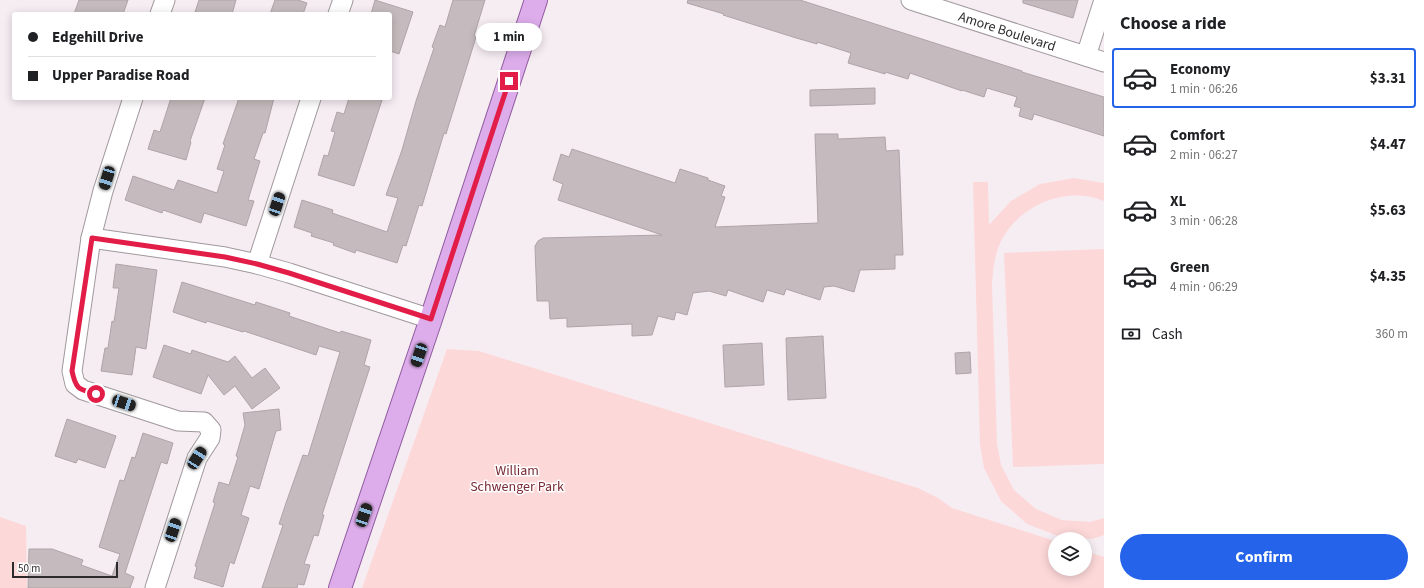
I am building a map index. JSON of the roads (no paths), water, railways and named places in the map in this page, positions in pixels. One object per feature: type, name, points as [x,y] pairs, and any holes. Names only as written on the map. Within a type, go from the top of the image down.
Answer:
[{"type":"main road","points":[[340,588],[431,319],[536,0]]},
{"type":"street","points":[[161,12],[165,0]]},
{"type":"street","points":[[339,12],[343,0]]},
{"type":"street","name":"Amore Boulevard","points":[[911,0],[1104,62]]},
{"type":"street","points":[[1086,56],[1104,0]]},
{"type":"street","points":[[132,100],[103,191],[92,238],[72,371],[75,384],[83,390],[178,421],[204,422],[211,430],[210,438],[197,458],[154,588]]},
{"type":"street","points":[[257,264],[310,100]]},
{"type":"street","points":[[92,238],[225,257],[257,264],[296,275],[431,319]]},
{"type":"park label","name":"William Schwenger Park","points":[[517,478]]}]
